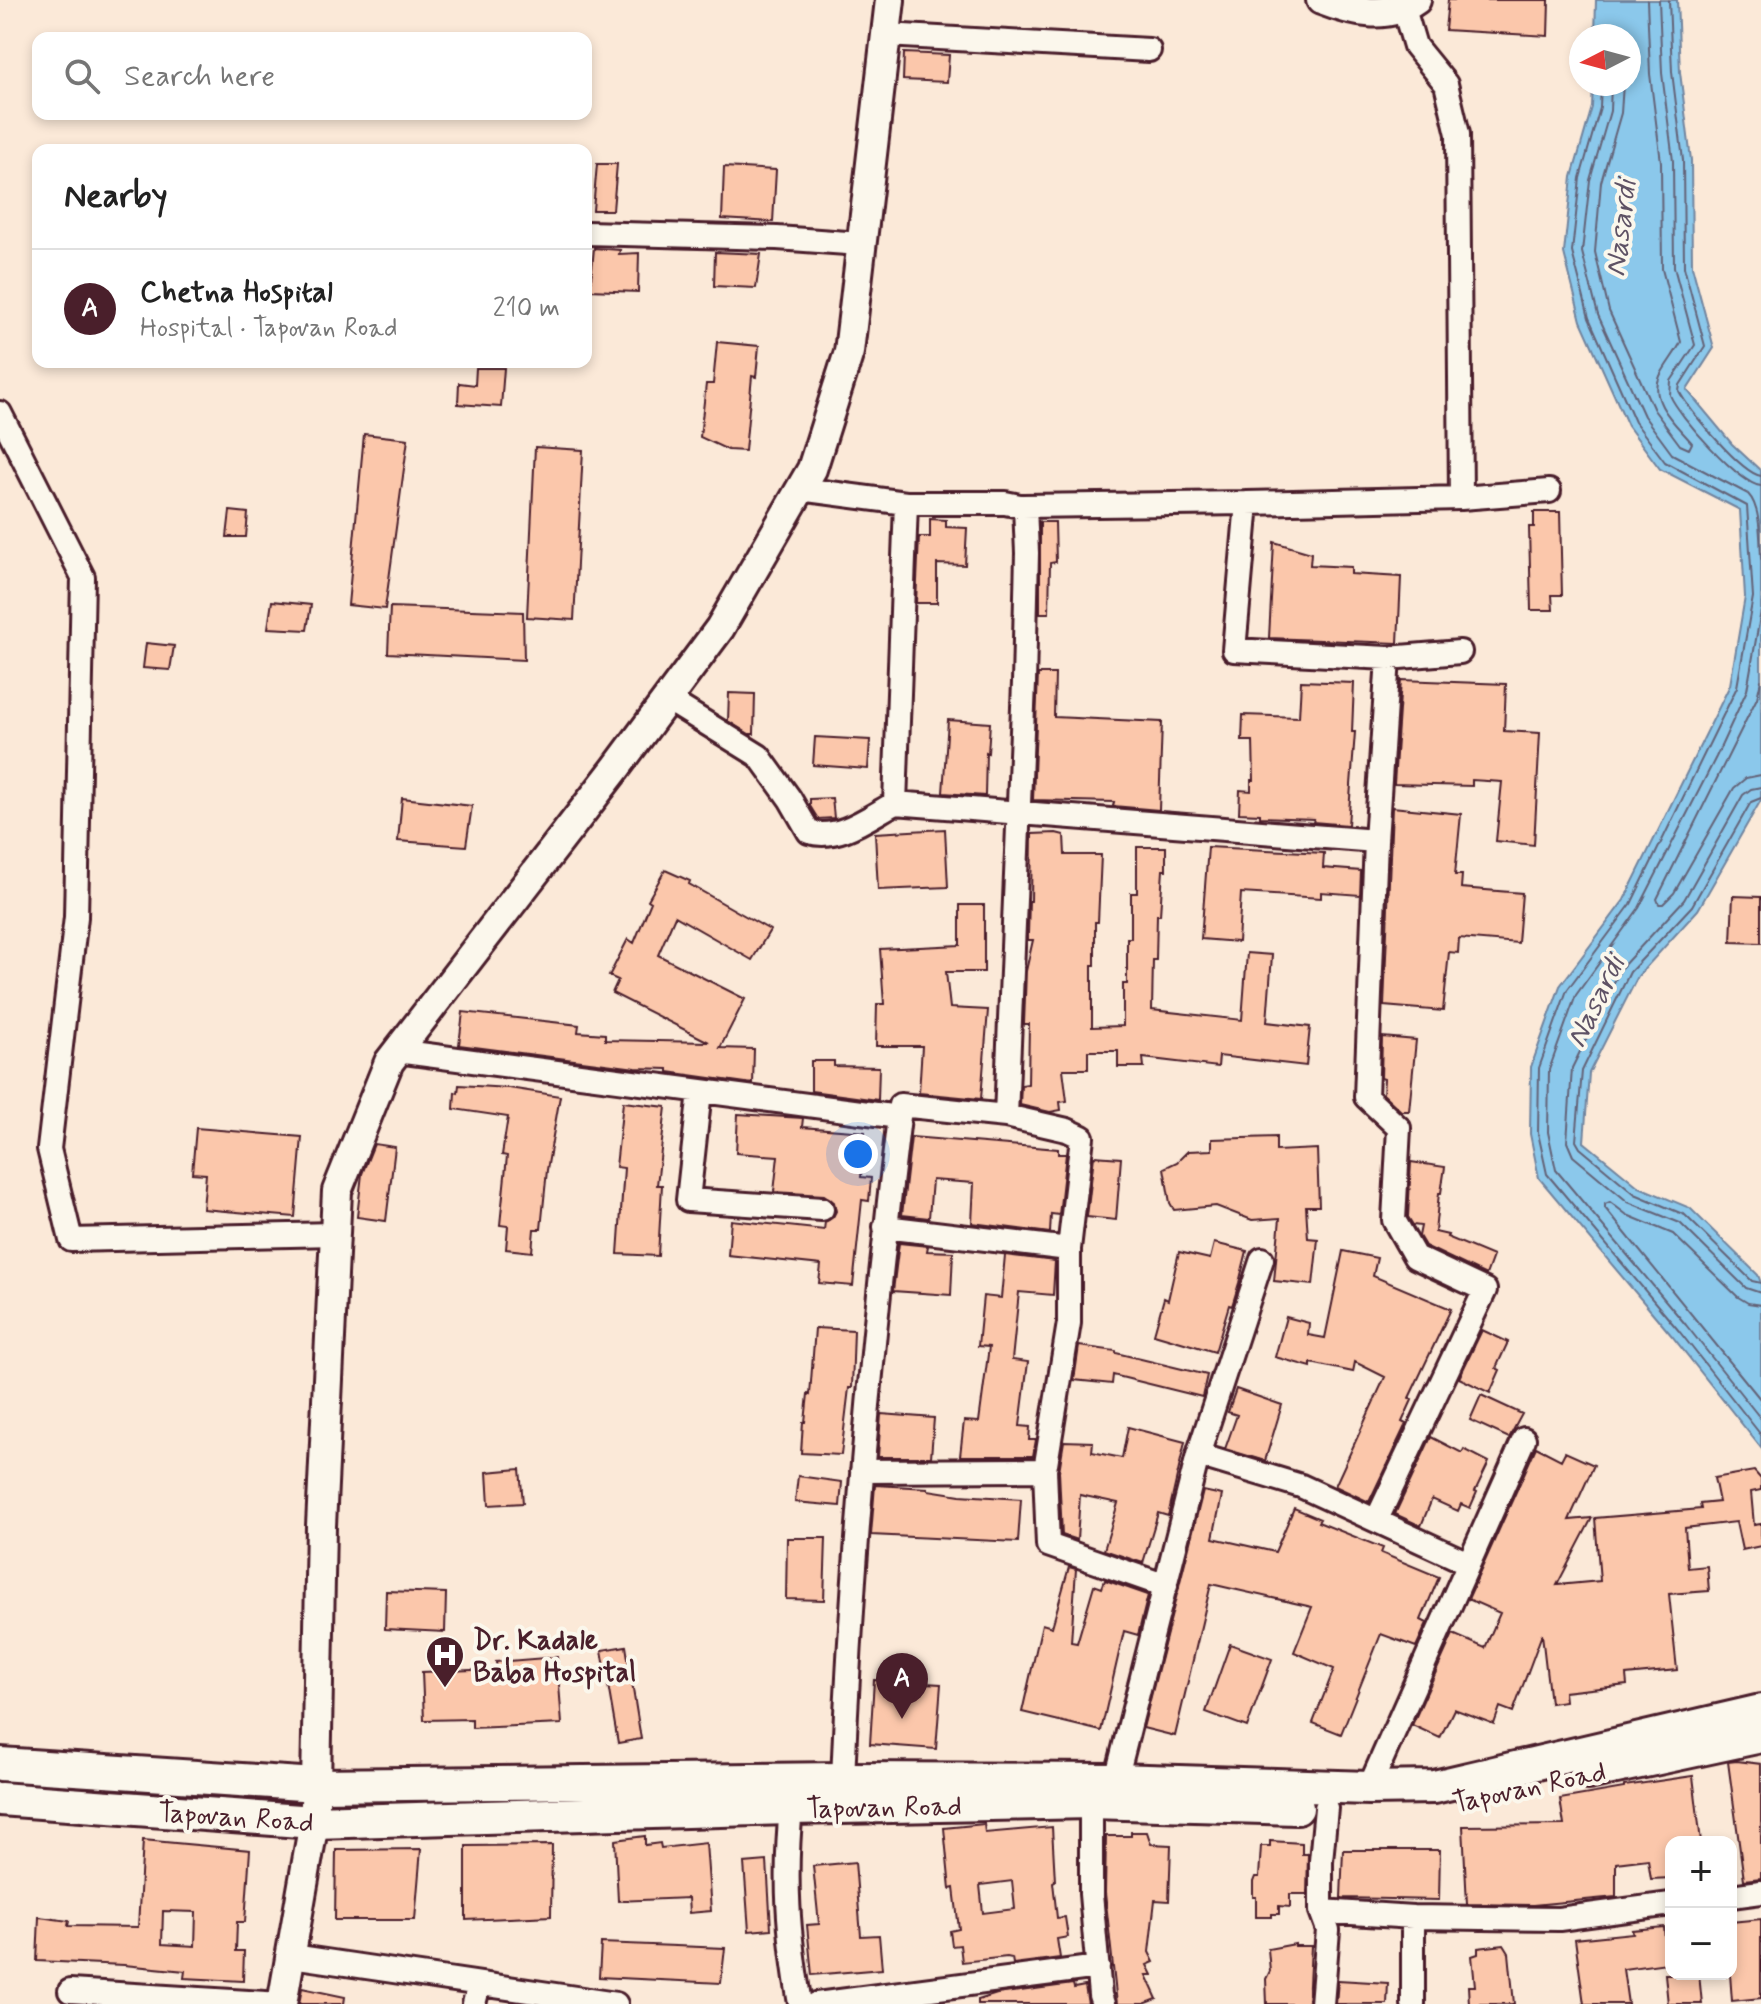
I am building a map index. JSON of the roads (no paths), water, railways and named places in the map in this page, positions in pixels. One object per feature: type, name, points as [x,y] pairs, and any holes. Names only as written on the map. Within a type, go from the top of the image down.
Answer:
[{"type":"main road","points":[[0,1764],[316,1785],[843,1779],[1099,1788],[1434,1787],[1761,1711]]},
{"type":"main road","name":"Tapovan Road","points":[[0,1799],[314,1822],[791,1808],[1099,1788],[1326,1808],[1432,1807],[1761,1736]]},
{"type":"street","points":[[70,1991],[282,2004],[314,1822],[321,1526],[337,1191],[389,1062],[720,628],[812,469],[849,352],[890,0]]},
{"type":"street","points":[[1321,0],[1376,15],[1410,4],[1415,46],[1446,84],[1458,134],[1461,498]]},
{"type":"street","points":[[886,35],[1149,50]]},
{"type":"street","points":[[592,233],[777,238],[861,244]]},
{"type":"street","points":[[0,413],[83,577],[76,917],[49,1149],[71,1240],[335,1234]]},
{"type":"street","points":[[800,489],[906,503],[1005,503],[1023,506],[1461,498],[1549,491]]},
{"type":"street","points":[[895,803],[906,503]]},
{"type":"street","points":[[1247,503],[1234,650],[1388,658],[1460,652]]},
{"type":"street","points":[[1006,1116],[1027,553],[1023,506]]},
{"type":"street","points":[[1377,1519],[1485,1290],[1415,1257],[1394,1220],[1399,1128],[1366,1097],[1376,841],[1388,658]]},
{"type":"street","points":[[667,699],[759,756],[809,832],[823,836],[844,830],[895,803],[1376,841]]},
{"type":"street","points":[[397,1051],[899,1117]]},
{"type":"street","points":[[700,1091],[688,1200],[822,1209]]},
{"type":"street","points":[[843,1779],[849,1637],[862,1471],[900,1105],[1006,1116],[1067,1130],[1082,1137],[1069,1249],[1069,1323],[1045,1470],[1048,1545],[1166,1586]]},
{"type":"street","points":[[885,1227],[1069,1249]]},
{"type":"street","points":[[1103,2004],[1091,1894],[1099,1788],[1166,1586],[1198,1455],[1262,1259]]},
{"type":"street","points":[[1369,1788],[1524,1439]]},
{"type":"street","points":[[1198,1455],[1301,1486],[1468,1563]]},
{"type":"street","points":[[862,1471],[1045,1470]]},
{"type":"street","points":[[791,1808],[786,1863],[788,1923],[800,2004]]},
{"type":"street","points":[[1322,2004],[1328,1930],[1321,1911],[1321,1861],[1326,1808]]},
{"type":"street","points":[[1737,1895],[1761,1892]]},
{"type":"street","points":[[1321,1911],[1413,1917],[1559,1919],[1665,1905]]},
{"type":"street","points":[[1413,1917],[1413,2004]]},
{"type":"street","points":[[292,1956],[476,1994],[616,2004]]},
{"type":"street","points":[[817,2004],[1098,1967]]},
{"type":"water","name":"Nasardi","points":[[1596,0],[1677,0],[1680,72],[1691,160],[1692,266],[1714,348],[1687,390],[1732,444],[1761,471],[1761,800],[1698,910],[1638,976],[1589,1073],[1584,1142],[1639,1187],[1690,1208],[1758,1275],[1761,1283],[1761,1448],[1539,1178],[1530,1134],[1531,1067],[1560,986],[1624,900],[1730,685],[1745,597],[1740,510],[1660,469],[1628,426],[1581,321],[1564,253],[1572,177],[1592,96],[1641,96],[1641,24],[1595,24]]},
{"type":"place","name":"Dr. Kadale Baba Hospital","points":[[445,1689]]},
{"type":"place","name":"Chetna Hospital","points":[[902,1719]]}]
